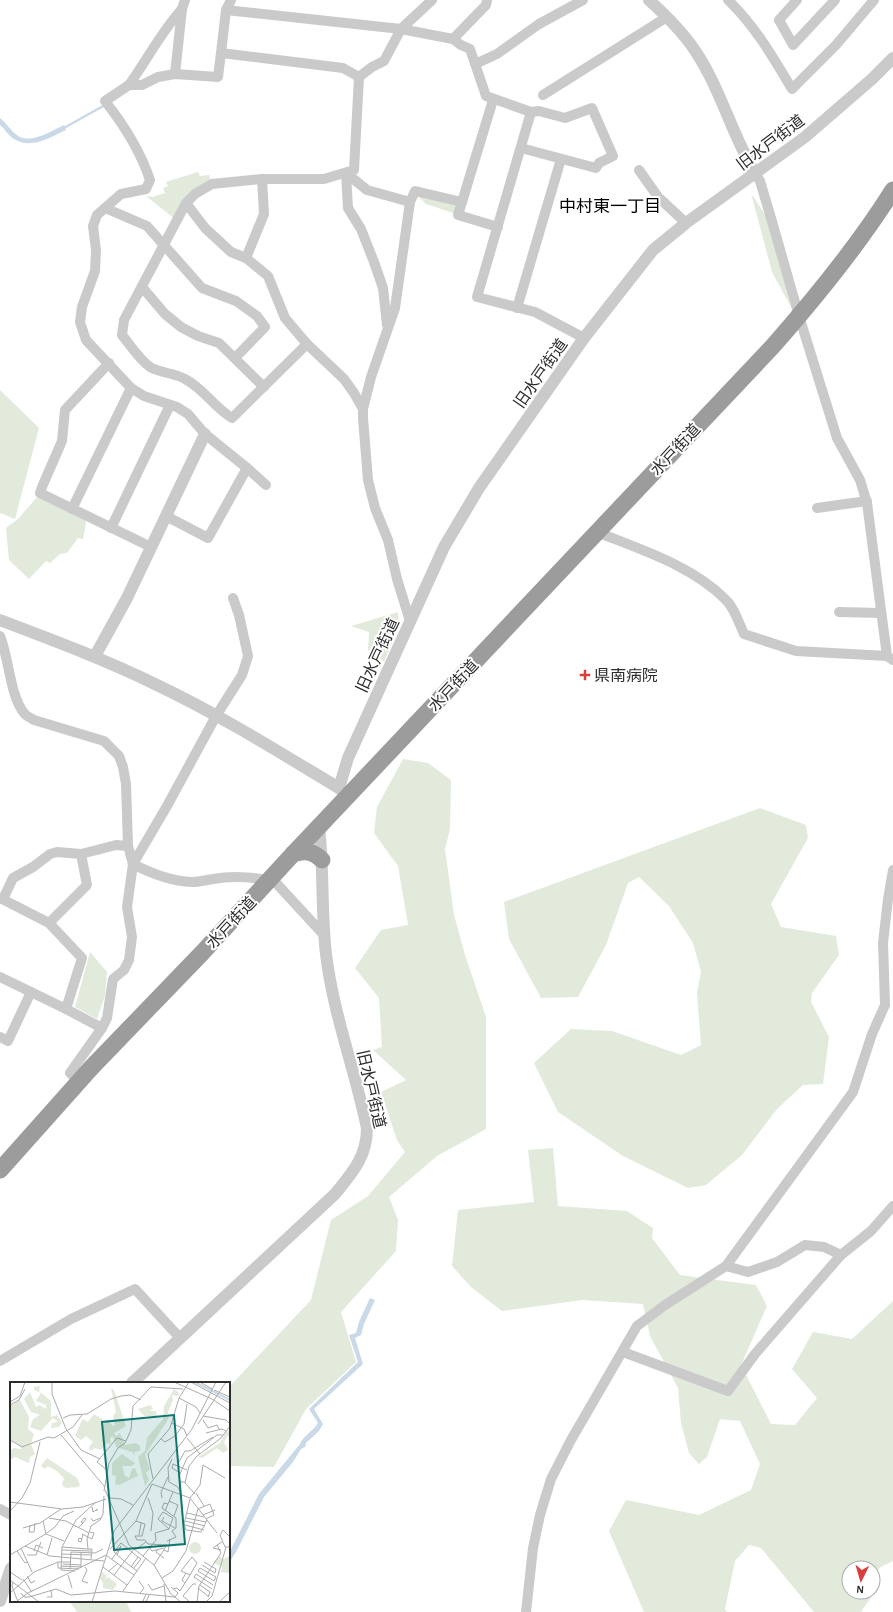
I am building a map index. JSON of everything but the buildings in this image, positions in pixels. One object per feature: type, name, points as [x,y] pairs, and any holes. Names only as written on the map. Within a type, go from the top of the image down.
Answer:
[{"type":"highway","name":"水戸街道","points":[[0,1170],[79,1081],[319,827],[344,792],[597,532],[773,346],[799,316],[863,234],[893,190]]},
{"type":"highway","points":[[293,854],[307,851],[313,853],[322,860]]},
{"type":"street","points":[[129,85],[142,85],[158,77],[175,74],[218,77],[226,10],[231,0]]},
{"type":"street","points":[[307,344],[232,418],[206,394],[185,379],[151,367],[138,356],[122,335],[124,320],[186,203],[195,194],[212,184],[262,179],[324,179],[354,170],[359,77],[372,67],[384,61],[401,29],[432,0]]},
{"type":"street","points":[[453,39],[486,5],[487,0]]},
{"type":"street","points":[[475,64],[497,54],[540,24],[583,0]]},
{"type":"street","points":[[597,532],[667,560],[706,583],[726,599],[744,634],[796,651],[890,658],[881,613],[867,501],[860,480],[837,438],[799,316],[760,181],[709,74],[697,53],[686,36],[649,0]]},
{"type":"street","points":[[728,0],[741,12],[762,40],[792,89],[836,45],[874,0]]},
{"type":"street","points":[[797,0],[779,20],[793,45],[834,0]]},
{"type":"street","points":[[175,74],[184,5]]},
{"type":"street","points":[[184,5],[154,46],[129,85],[105,101],[122,123],[144,161],[150,180],[146,189],[121,194],[97,215],[93,226],[96,250],[95,271],[82,307],[80,322],[86,340],[131,388],[144,396],[177,407],[188,414],[205,434],[266,485]]},
{"type":"street","points":[[226,10],[401,29],[453,39],[460,45],[470,48],[486,96],[493,100],[531,112],[539,111],[566,118],[592,108],[613,156],[599,163],[596,168],[521,148]]},
{"type":"street","points":[[543,95],[667,17]]},
{"type":"street","points":[[221,54],[343,68],[359,77]]},
{"type":"street","name":"旧水戸街道","points":[[344,792],[348,758],[444,547],[479,488],[584,338],[653,250],[686,223],[805,137],[872,79],[893,58]]},
{"type":"street","points":[[493,100],[458,215],[498,227]]},
{"type":"street","points":[[531,112],[477,297],[535,312],[584,338]]},
{"type":"street","points":[[517,308],[561,159]]},
{"type":"street","points":[[639,170],[658,197],[686,223]]},
{"type":"street","points":[[346,173],[367,190],[410,202]]},
{"type":"street","points":[[346,173],[348,208],[361,229],[383,288],[388,329]]},
{"type":"street","points":[[246,258],[264,214],[262,179]]},
{"type":"street","points":[[410,621],[397,579],[388,540],[375,508],[368,480],[363,409],[371,377],[395,308],[410,202],[415,191],[462,202]]},
{"type":"street","points":[[186,203],[206,228],[231,252],[246,258],[268,276],[285,318],[307,344],[344,379],[363,409]]},
{"type":"street","points":[[105,208],[147,226],[202,288],[236,301],[257,316],[265,328],[235,358]]},
{"type":"street","points":[[142,287],[166,314],[181,327],[198,336],[219,343],[264,387]]},
{"type":"street","points":[[109,363],[65,410],[62,441],[40,493],[151,547]]},
{"type":"street","points":[[72,509],[131,388]]},
{"type":"street","points":[[111,528],[170,405]]},
{"type":"street","points":[[95,656],[151,547],[205,434]]},
{"type":"street","points":[[166,516],[208,538],[247,468]]},
{"type":"street","points":[[817,508],[867,501]]},
{"type":"street","points":[[79,1081],[70,1073],[102,1028],[109,1009],[113,979],[124,970],[129,960],[132,937],[127,907],[133,864],[167,806],[216,716],[242,675],[248,656],[239,615],[233,598]]},
{"type":"street","points":[[839,612],[881,613]]},
{"type":"street","points":[[0,620],[95,656],[158,686],[216,716],[344,792]]},
{"type":"street","points":[[0,636],[18,704],[24,714],[34,720],[104,741],[119,756],[123,767],[126,784],[128,846],[133,864],[149,872],[173,880],[194,882],[225,877],[269,880],[277,884],[324,935]]},
{"type":"street","name":"旧水戸街道","points":[[133,1382],[330,1199],[351,1174],[363,1155],[367,1138],[367,1128],[336,1010],[326,954],[319,827]]},
{"type":"street","points":[[66,1009],[82,958],[49,923],[1,898],[13,878],[33,867],[50,854],[57,852],[81,854],[116,845],[128,846]]},
{"type":"street","points":[[49,923],[87,885],[81,854]]},
{"type":"street","points":[[526,1612],[533,1548],[540,1515],[551,1479],[571,1440],[637,1326],[665,1305],[726,1266],[853,1092],[872,1034],[889,1006],[883,943],[893,870]]},
{"type":"street","points":[[0,977],[102,1028]]},
{"type":"street","points":[[0,1036],[8,1041],[31,992]]},
{"type":"street","points":[[623,1352],[728,1391],[755,1354],[841,1255],[871,1230],[893,1206]]},
{"type":"street","points":[[726,1266],[748,1272],[777,1262],[805,1245],[824,1247],[841,1255]]},
{"type":"street","points":[[0,1361],[71,1319],[135,1289],[180,1338]]},
{"type":"street","points":[[0,1509],[10,1514]]},
{"type":"street","points":[[0,1601],[10,1571]]},
{"type":"green space","points":[[198,172],[200,176],[209,175],[211,181],[175,219],[146,196],[152,197],[165,193],[163,188],[168,186],[166,182]]},
{"type":"green space","points":[[751,193],[766,216],[791,307],[772,272]]},
{"type":"green space","points":[[416,194],[460,203],[456,214],[426,204]]},
{"type":"green space","points":[[0,390],[39,428],[15,519],[0,513]]},
{"type":"green space","points":[[38,496],[84,517],[86,523],[83,539],[78,538],[67,553],[60,554],[50,563],[46,561],[29,579],[9,560],[6,528],[18,519]]},
{"type":"green space","points":[[398,612],[399,626],[384,662],[368,650],[369,632],[351,626]]},
{"type":"green space","points":[[403,759],[428,763],[451,780],[450,829],[445,849],[454,915],[465,955],[486,1017],[486,1129],[437,1156],[389,1197],[398,1220],[396,1251],[341,1312],[356,1362],[306,1409],[274,1467],[230,1466],[230,1386],[311,1300],[331,1220],[368,1196],[405,1152],[397,1140],[381,1092],[406,1080],[373,1050],[382,1047],[379,998],[355,968],[381,930],[408,925],[398,866],[374,833],[377,807]]},
{"type":"green space","points":[[760,808],[806,825],[808,838],[771,904],[781,927],[836,936],[839,955],[812,993],[811,1002],[829,1037],[823,1084],[803,1085],[777,1109],[742,1155],[706,1185],[688,1188],[623,1156],[558,1112],[534,1063],[571,1029],[612,1031],[681,1055],[701,1045],[697,993],[701,972],[693,943],[669,906],[639,877],[628,883],[606,945],[578,997],[541,998],[509,939],[504,902]]},
{"type":"green space","points":[[90,952],[107,972],[105,996],[97,1019],[75,1007]]},
{"type":"green space","points":[[553,1148],[558,1206],[627,1211],[653,1228],[652,1238],[680,1275],[756,1285],[767,1306],[741,1365],[771,1424],[795,1425],[817,1398],[792,1369],[813,1332],[852,1339],[893,1301],[893,1561],[881,1567],[881,1560],[841,1560],[841,1600],[869,1600],[861,1612],[814,1612],[761,1548],[749,1545],[735,1561],[725,1609],[727,1612],[644,1612],[609,1531],[626,1500],[699,1515],[751,1490],[760,1464],[740,1421],[720,1419],[707,1457],[699,1464],[689,1453],[681,1423],[678,1388],[650,1336],[643,1304],[582,1300],[502,1311],[471,1287],[452,1266],[458,1210],[534,1202],[528,1150]]},
{"type":"green space","points":[[70,1602],[126,1602],[131,1612],[77,1612]]},
{"type":"water","points":[[0,118],[18,136],[23,138],[35,138],[64,125],[66,130],[48,139],[35,143],[22,142],[11,137],[0,125]]},
{"type":"water","points":[[370,1298],[375,1300],[364,1324],[361,1335],[355,1338],[363,1364],[314,1409],[323,1424],[319,1431],[306,1443],[305,1447],[301,1449],[293,1462],[264,1497],[230,1561],[230,1551],[259,1494],[301,1441],[318,1423],[309,1409],[358,1362],[349,1335],[356,1333],[359,1322]]},
{"type":"waterway","points":[[62,129],[105,105]]},
{"type":"place","name":"県南病院","points":[[585,675]]},
{"type":"district","name":"中村東一丁目","points":[[610,206]]}]
